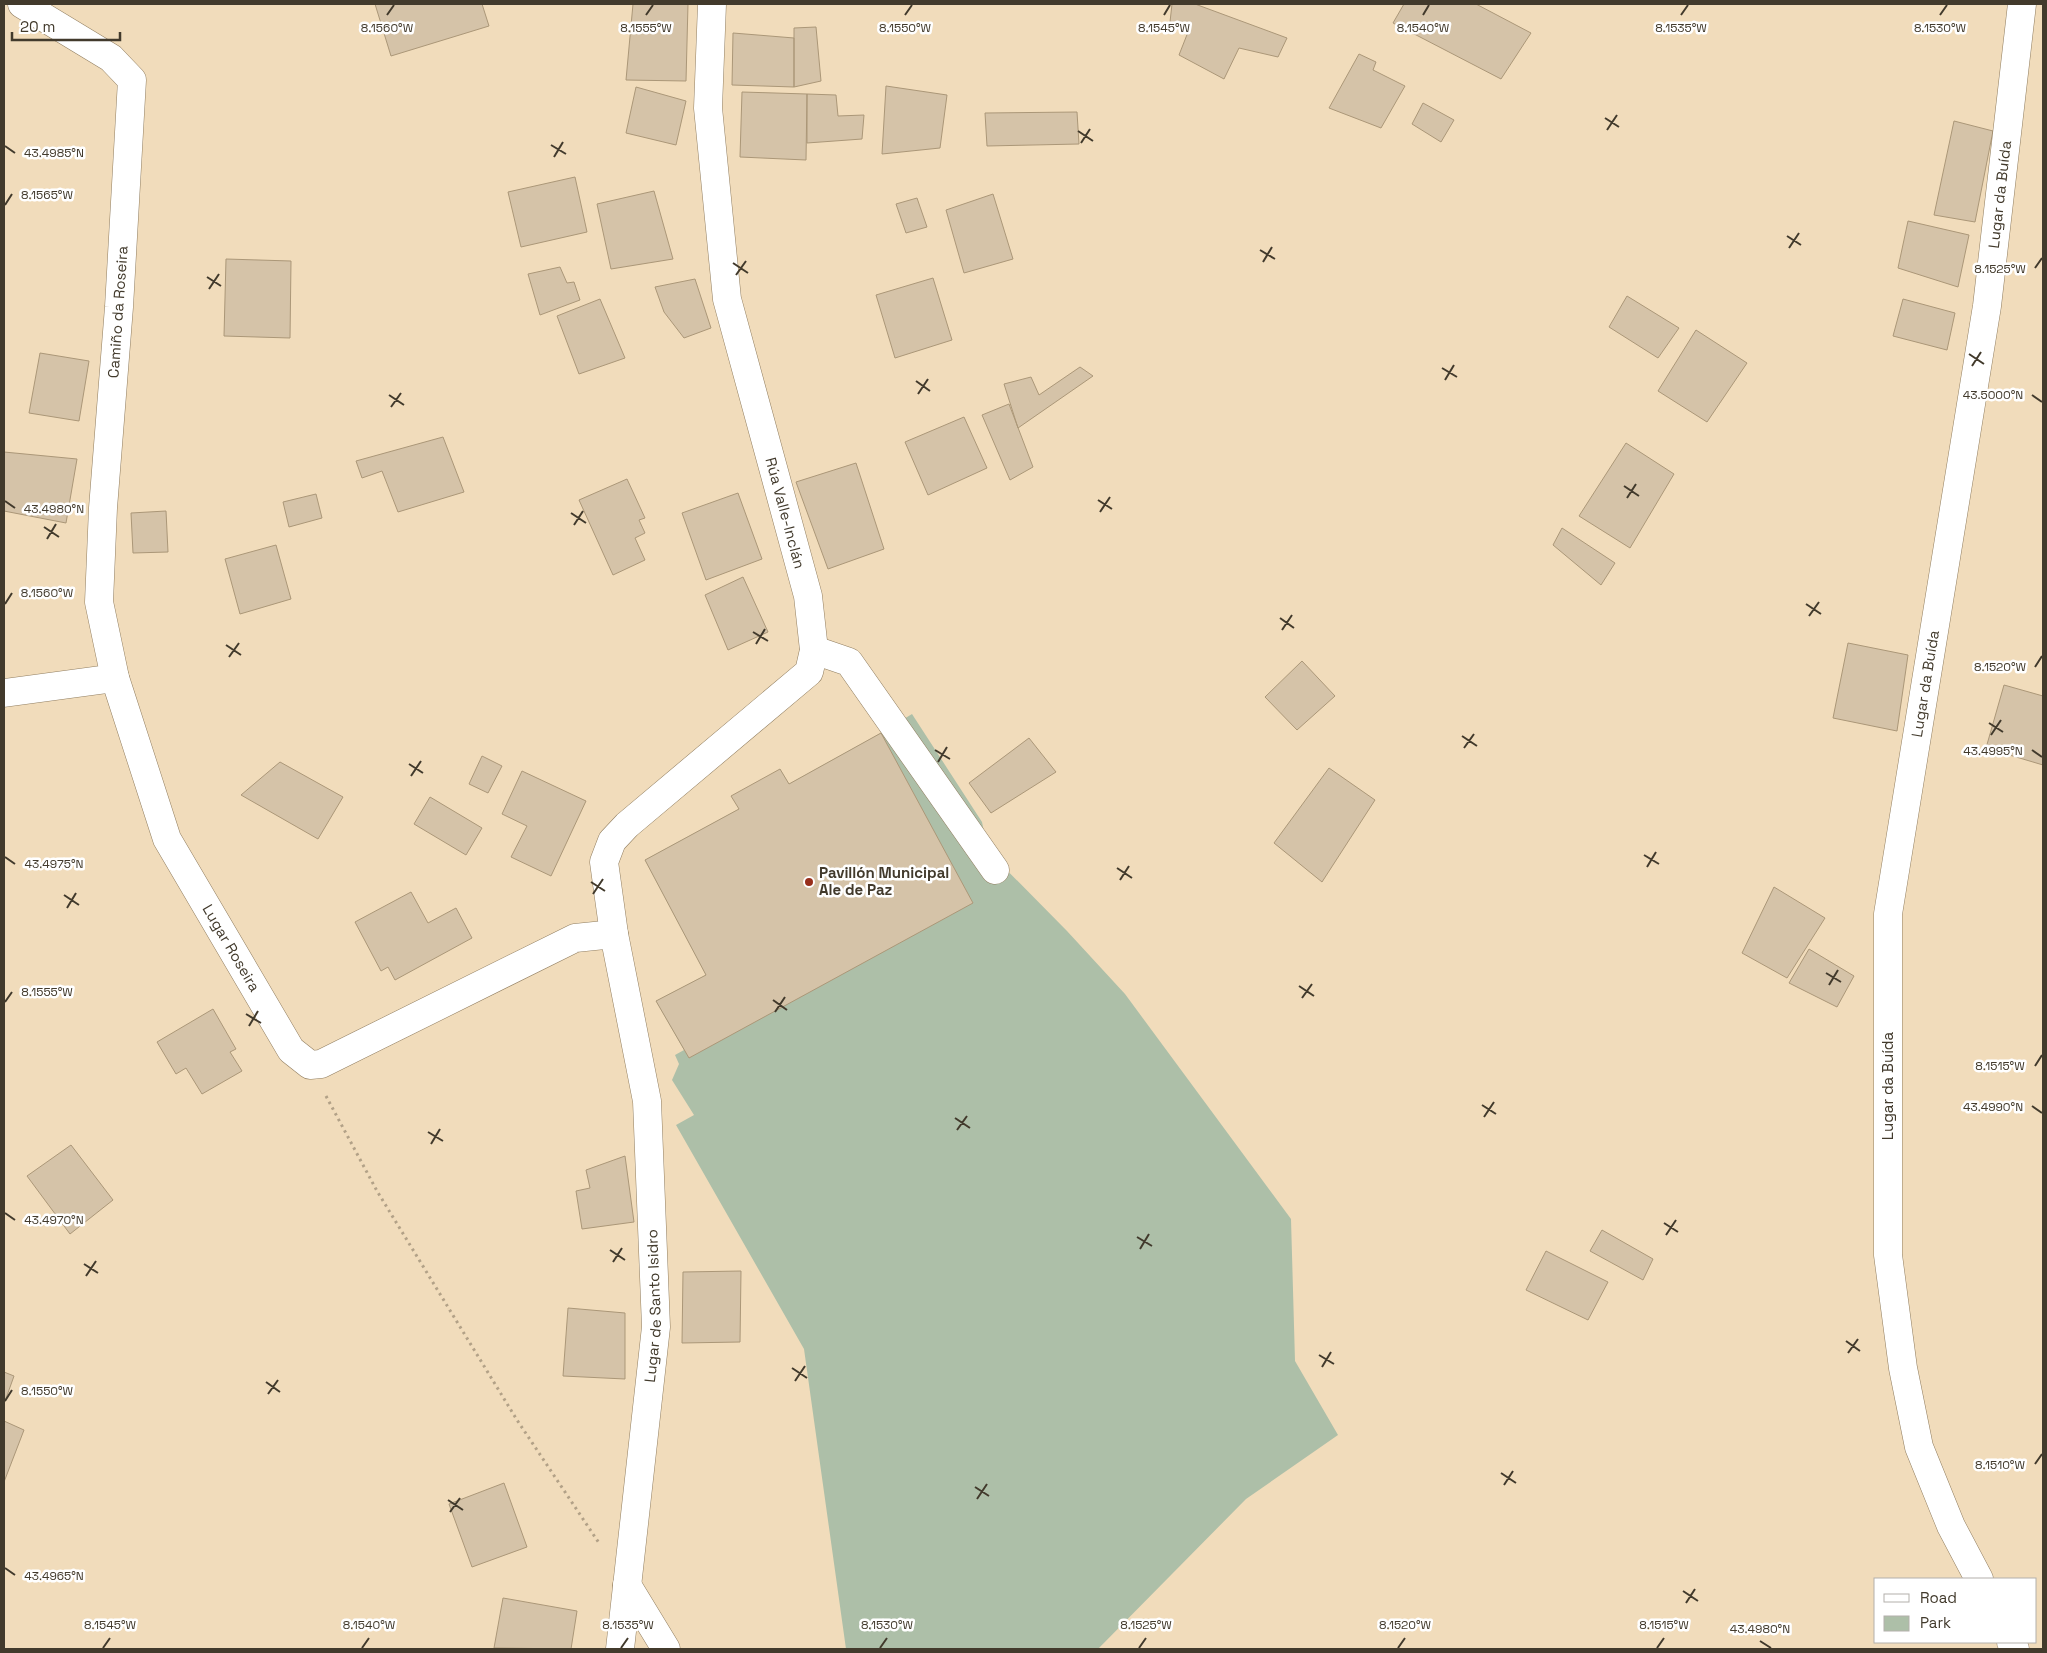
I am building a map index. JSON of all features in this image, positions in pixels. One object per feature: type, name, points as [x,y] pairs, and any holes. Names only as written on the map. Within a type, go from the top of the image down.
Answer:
[{"type":"street","name":"Camiño da Roseira","points":[[22,4],[111,58],[132,80],[119,307],[103,508],[99,602],[115,678]]},
{"type":"street","name":"Rúa Valle-Inclán","points":[[614,934],[604,862],[612,841],[627,825],[809,672],[814,650],[808,596],[727,299],[708,108],[712,4]]},
{"type":"street","name":"Lugar da Buída","points":[[1977,1578],[1951,1526],[1919,1446],[1903,1368],[1888,1255],[1888,914],[1988,306],[2022,4]]},
{"type":"street","points":[[814,650],[849,662],[995,870]]},
{"type":"street","points":[[4,693],[115,678]]},
{"type":"street","name":"Lugar Roseira","points":[[115,678],[167,839],[291,1050],[310,1065]]},
{"type":"street","points":[[310,1065],[320,1064],[575,938],[614,934]]},
{"type":"street","name":"Lugar de Santo Isidro","points":[[614,934],[647,1101],[656,1327],[620,1649]]},
{"type":"street","points":[[627,1585],[666,1649]]},
{"type":"path","points":[[310,1065],[377,1191],[518,1420],[600,1544]]},
{"type":"green space","points":[[912,714],[982,822],[988,851],[1067,931],[1125,994],[1291,1219],[1295,1361],[1338,1435],[1246,1499],[1098,1649],[846,1649],[804,1349],[676,1125],[694,1115],[672,1080],[679,1064],[675,1055],[684,1050],[656,1001],[706,975],[645,860],[739,809],[780,769],[789,784]]},
{"type":"building","points":[[375,4],[482,4],[489,26],[391,56]]},
{"type":"building","points":[[633,4],[688,4],[686,81],[626,80]]},
{"type":"building","points":[[1172,4],[1195,4],[1287,38],[1278,57],[1239,48],[1224,79],[1179,55],[1190,27],[1170,22]]},
{"type":"building","points":[[1404,4],[1476,4],[1531,33],[1501,79],[1393,23]]},
{"type":"building","points":[[816,27],[821,81],[794,87],[794,28]]},
{"type":"building","points":[[733,33],[794,38],[794,87],[732,85]]},
{"type":"building","points":[[1359,54],[1376,62],[1373,70],[1405,86],[1381,128],[1329,108]]},
{"type":"building","points":[[886,86],[947,95],[940,148],[882,154]]},
{"type":"building","points":[[636,87],[686,101],[676,145],[626,133]]},
{"type":"building","points":[[742,92],[807,94],[806,160],[740,157]]},
{"type":"building","points":[[807,94],[836,95],[838,116],[864,115],[862,139],[807,143]]},
{"type":"building","points":[[1423,103],[1454,120],[1441,142],[1412,124]]},
{"type":"building","points":[[1077,112],[1079,144],[987,146],[985,113]]},
{"type":"building","points":[[1954,121],[1993,131],[1975,222],[1934,215]]},
{"type":"building","points":[[575,177],[587,232],[521,247],[508,192]]},
{"type":"building","points":[[654,191],[673,259],[611,269],[597,204]]},
{"type":"building","points":[[993,194],[1013,259],[964,273],[946,210]]},
{"type":"building","points":[[917,198],[927,227],[906,233],[896,204]]},
{"type":"building","points":[[1908,221],[1969,235],[1958,287],[1898,268]]},
{"type":"building","points":[[226,259],[291,261],[290,338],[224,336]]},
{"type":"building","points":[[560,267],[567,283],[574,282],[580,300],[540,315],[528,274]]},
{"type":"building","points":[[933,278],[952,340],[895,358],[876,295]]},
{"type":"building","points":[[695,279],[711,328],[684,338],[664,312],[655,287]]},
{"type":"building","points":[[1627,296],[1679,328],[1658,358],[1609,327]]},
{"type":"building","points":[[600,299],[625,358],[579,374],[557,316]]},
{"type":"building","points":[[1903,299],[1955,313],[1947,350],[1893,336]]},
{"type":"building","points":[[1696,330],[1747,363],[1707,422],[1658,391]]},
{"type":"building","points":[[40,353],[89,361],[79,421],[29,413]]},
{"type":"building","points":[[1080,367],[1093,376],[1018,428],[1004,384],[1031,377],[1039,395]]},
{"type":"building","points":[[1009,404],[1033,467],[1010,480],[982,415]]},
{"type":"building","points":[[964,417],[987,468],[928,495],[905,442]]},
{"type":"building","points":[[443,437],[464,492],[398,512],[382,471],[362,478],[356,461]]},
{"type":"building","points":[[1626,443],[1674,474],[1630,548],[1579,516]]},
{"type":"building","points":[[4,452],[77,459],[66,523],[4,511]]},
{"type":"building","points":[[856,463],[884,549],[828,569],[796,482]]},
{"type":"building","points":[[627,479],[645,518],[639,520],[645,533],[635,538],[645,560],[613,575],[579,500]]},
{"type":"building","points":[[738,493],[762,559],[706,580],[682,513]]},
{"type":"building","points":[[316,494],[322,518],[289,527],[283,502]]},
{"type":"building","points":[[166,511],[168,552],[133,553],[131,513]]},
{"type":"building","points":[[1562,528],[1615,563],[1601,585],[1553,545]]},
{"type":"building","points":[[276,545],[291,599],[240,614],[225,559]]},
{"type":"building","points":[[743,577],[768,632],[728,650],[705,595]]},
{"type":"building","points":[[1848,643],[1908,655],[1897,731],[1833,718]]},
{"type":"building","points":[[1302,661],[1335,696],[1297,730],[1265,697]]},
{"type":"building","points":[[2004,685],[2043,696],[2043,765],[1986,748]]},
{"type":"building","name":"Pavillón Municipal Ale de Paz","points":[[881,733],[973,903],[689,1058],[656,1001],[706,975],[645,860],[739,809],[731,796],[780,769],[789,784]]},
{"type":"building","points":[[1029,738],[1056,772],[991,813],[969,783]]},
{"type":"building","points":[[482,756],[502,766],[488,793],[469,784]]},
{"type":"building","points":[[280,762],[343,797],[318,839],[241,795]]},
{"type":"building","points":[[1329,768],[1375,800],[1322,882],[1274,843]]},
{"type":"building","points":[[522,771],[586,801],[551,876],[511,857],[527,826],[502,814]]},
{"type":"building","points":[[430,797],[482,828],[466,855],[414,824]]},
{"type":"building","points":[[1774,887],[1825,918],[1787,978],[1742,953]]},
{"type":"building","points":[[411,892],[428,923],[456,908],[472,938],[395,980],[388,967],[381,971],[355,922]]},
{"type":"building","points":[[1809,949],[1854,976],[1837,1007],[1789,983]]},
{"type":"building","points":[[213,1009],[236,1049],[230,1052],[242,1071],[202,1094],[186,1068],[176,1074],[157,1042]]},
{"type":"building","points":[[71,1145],[113,1200],[70,1234],[27,1176]]},
{"type":"building","points":[[625,1156],[634,1222],[582,1229],[576,1191],[590,1188],[586,1170]]},
{"type":"building","points":[[1602,1230],[1653,1259],[1643,1280],[1590,1251]]},
{"type":"building","points":[[1546,1251],[1608,1282],[1588,1320],[1526,1290]]},
{"type":"building","points":[[741,1271],[740,1342],[682,1343],[683,1272]]},
{"type":"building","points":[[568,1308],[625,1313],[625,1379],[563,1376]]},
{"type":"building","points":[[4,1372],[14,1376],[4,1404]]},
{"type":"building","points":[[4,1421],[24,1430],[4,1482]]},
{"type":"building","points":[[504,1483],[527,1547],[472,1567],[449,1504]]},
{"type":"building","points":[[503,1598],[577,1611],[571,1649],[494,1648]]},
{"type":"place","name":"Pavillón Municipal Ale de Paz","points":[[809,882]]}]
